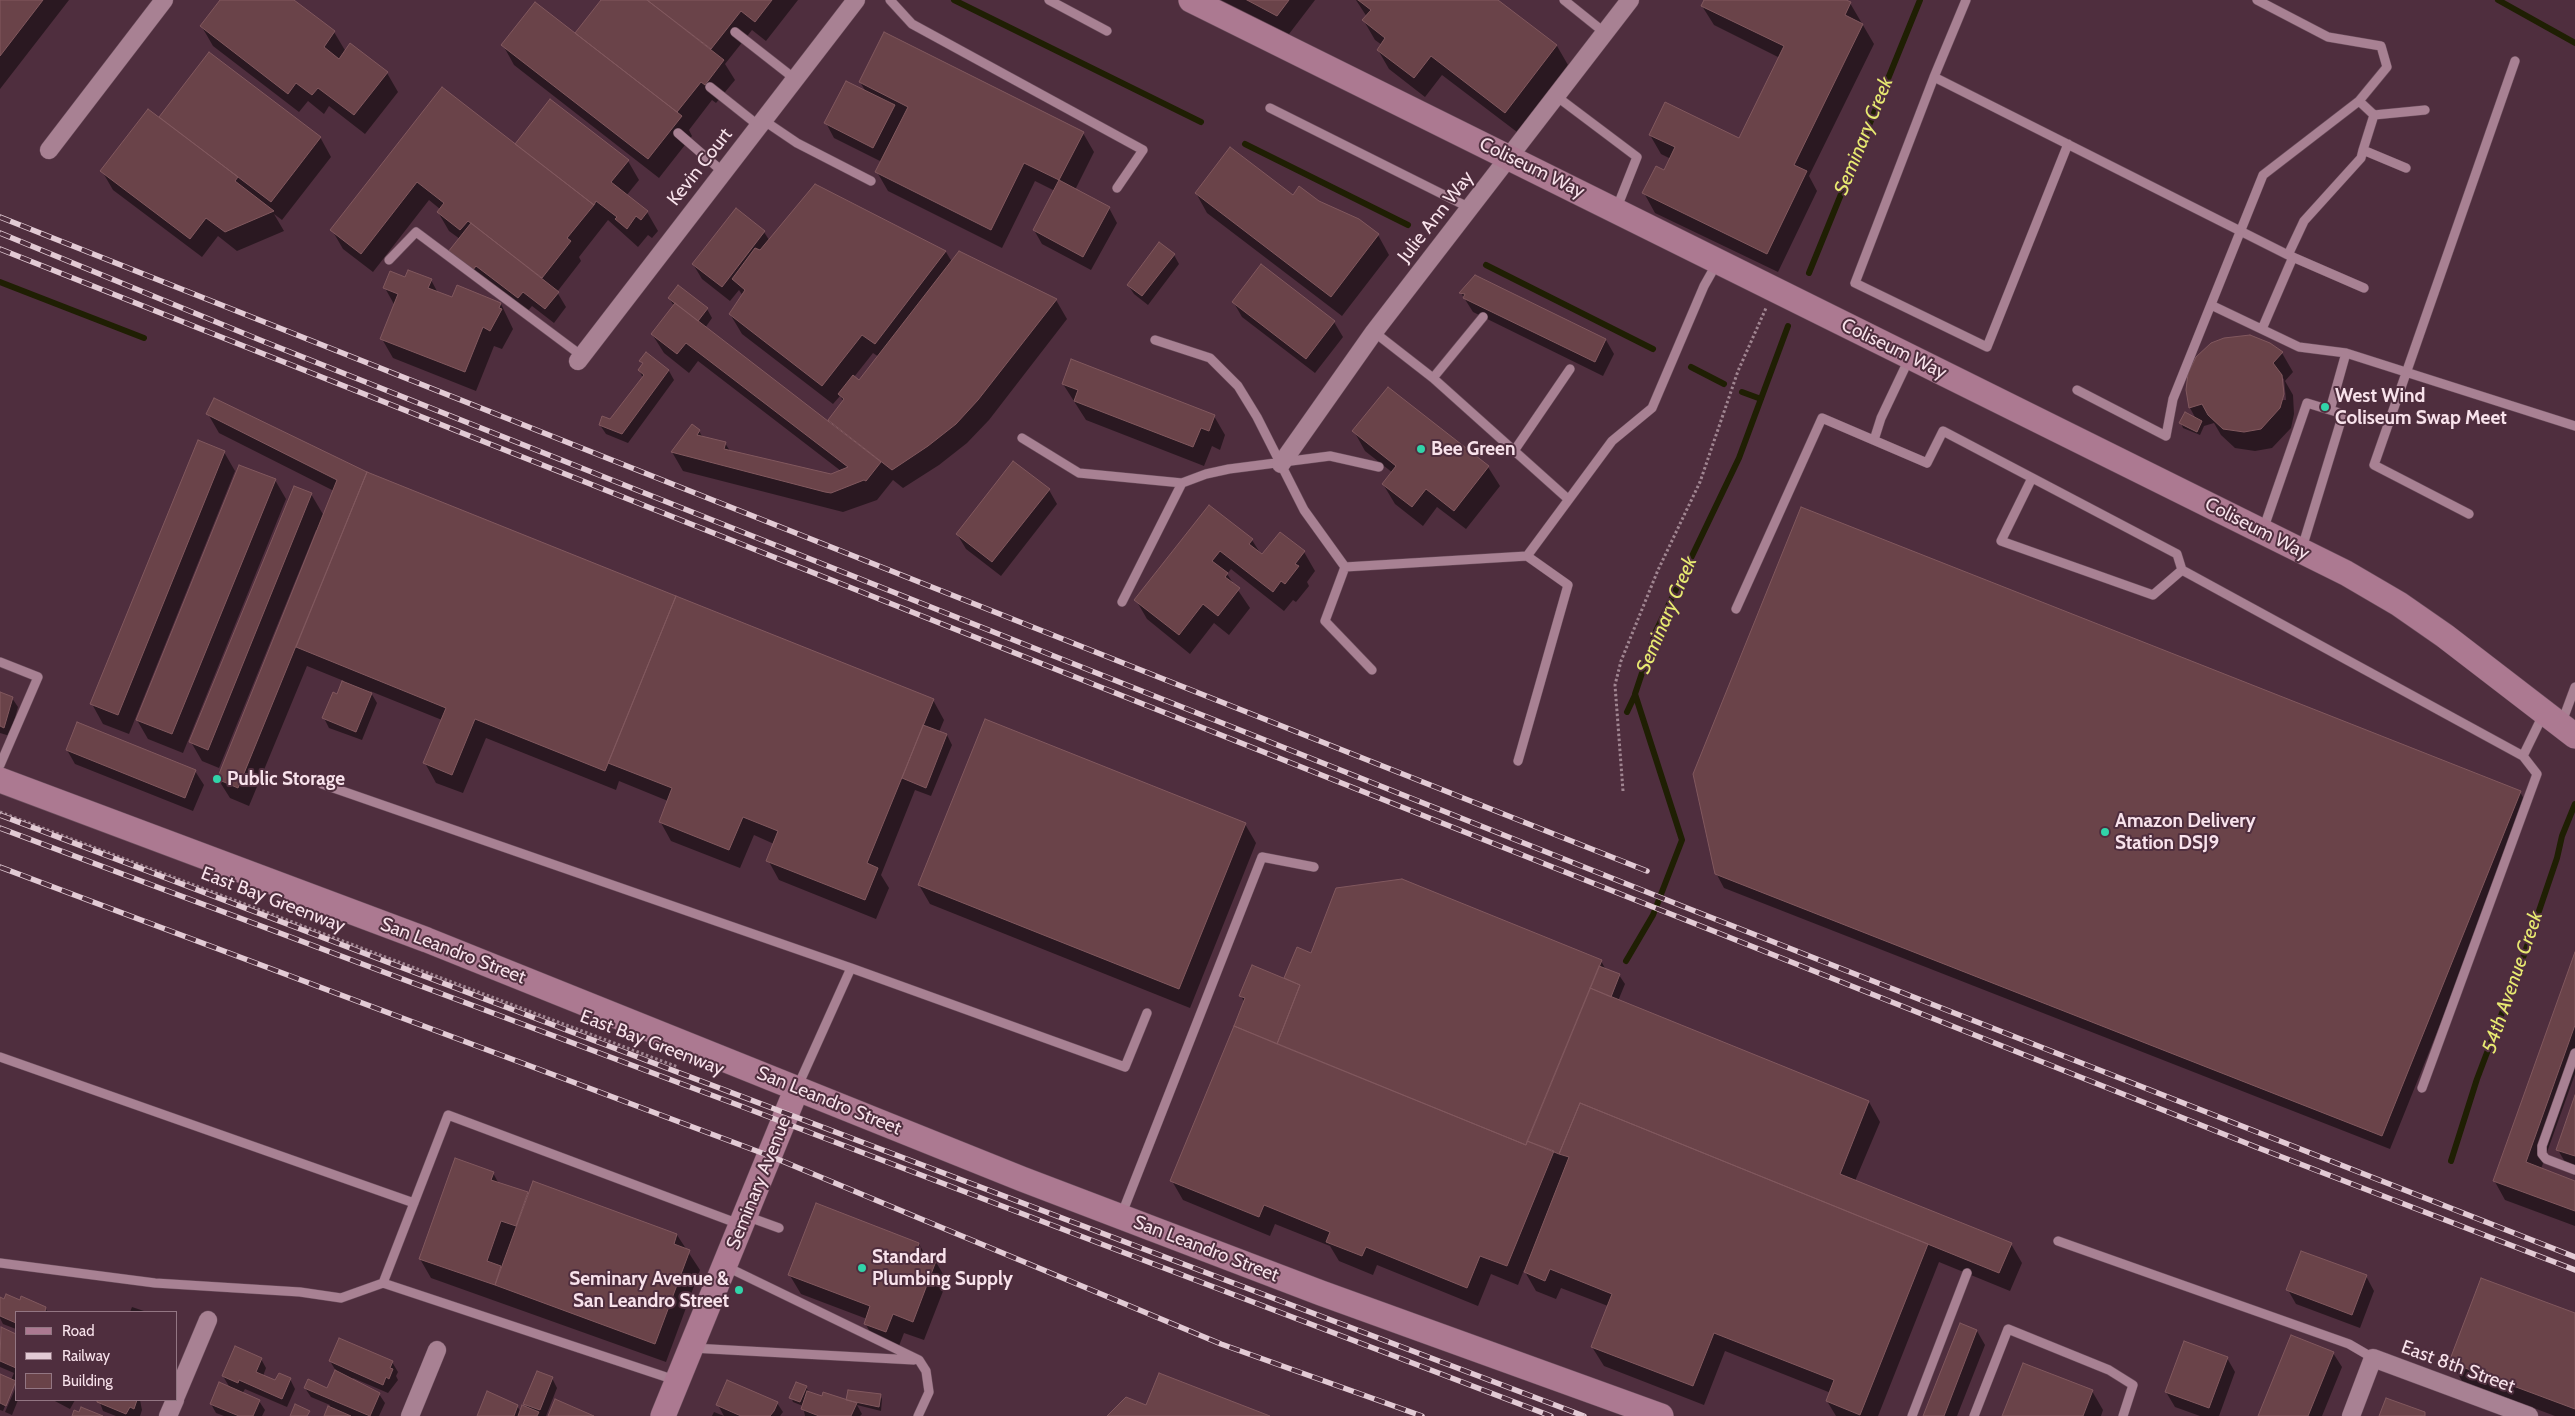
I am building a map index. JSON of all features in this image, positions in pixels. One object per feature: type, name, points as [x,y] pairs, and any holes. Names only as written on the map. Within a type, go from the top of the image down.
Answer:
[{"type":"street","points":[[49,150],[164,0]]},
{"type":"street","name":"Kevin Court","points":[[580,358],[856,0]]},
{"type":"street","name":"Coliseum Way","points":[[1191,0],[2301,551],[2399,604],[2560,724]]},
{"type":"street","name":"Julie Ann Way","points":[[1281,464],[1374,332],[1630,0]]},
{"type":"street","name":"San Leandro Street","points":[[0,780],[427,940],[1121,1217],[1321,1293],[1661,1416]]},
{"type":"street","name":"Seminary Avenue","points":[[663,1416],[797,1088]]},
{"type":"street","points":[[178,1391],[208,1320]]},
{"type":"street","points":[[410,1416],[437,1350]]},
{"type":"street","points":[[2351,1416],[2373,1358]]},
{"type":"street","name":"East 8th Street","points":[[2373,1358],[2529,1416]]},
{"type":"street","points":[[168,1416],[174,1401]]},
{"type":"lane","points":[[890,0],[912,24],[1143,150],[1117,188]]},
{"type":"lane","points":[[1049,0],[1107,31]]},
{"type":"lane","points":[[1564,0],[1605,33]]},
{"type":"lane","points":[[1966,0],[1934,77],[1855,283],[1987,347],[2068,144]]},
{"type":"lane","points":[[2077,390],[2166,436],[2173,399],[2264,175],[2360,101],[2387,67],[2381,46],[2328,37],[2257,0]]},
{"type":"lane","points":[[736,32],[795,79]]},
{"type":"lane","points":[[2469,514],[2374,464],[2515,61]]},
{"type":"lane","points":[[1934,77],[2290,256],[2364,288]]},
{"type":"lane","points":[[710,87],[761,123],[872,181]]},
{"type":"lane","points":[[1556,96],[1637,157],[1616,210]]},
{"type":"lane","points":[[2360,101],[2374,115]]},
{"type":"lane","points":[[1270,108],[1470,208]]},
{"type":"lane","points":[[2374,115],[2425,110]]},
{"type":"lane","points":[[2262,329],[2304,221],[2361,158],[2374,115]]},
{"type":"lane","points":[[678,133],[723,172]]},
{"type":"lane","points":[[2363,150],[2406,168]]},
{"type":"lane","points":[[389,260],[416,232],[580,358]]},
{"type":"lane","points":[[1527,556],[1612,441],[1652,408],[1704,286],[1718,261]]},
{"type":"lane","points":[[2211,305],[2299,347],[2346,353],[2575,426]]},
{"type":"lane","points":[[1433,378],[1483,317]]},
{"type":"lane","points":[[1374,332],[1433,378],[1568,499]]},
{"type":"lane","points":[[1155,340],[1210,358],[1238,386],[1304,510],[1345,567]]},
{"type":"lane","points":[[2330,410],[2346,353]]},
{"type":"lane","points":[[1874,440],[1881,418],[1910,357]]},
{"type":"lane","points":[[1514,451],[1570,369]]},
{"type":"lane","points":[[2262,532],[2307,403],[2343,414],[2301,551]]},
{"type":"lane","points":[[1736,609],[1822,418],[1927,462],[1943,431],[2177,554],[2182,570],[2523,756],[2537,774],[2422,1088]]},
{"type":"lane","points":[[1022,438],[1079,473],[1182,483],[1221,471],[1330,456],[1379,467]]},
{"type":"lane","points":[[2032,478],[2001,541],[2153,594],[2182,570]]},
{"type":"lane","points":[[1122,602],[1182,483]]},
{"type":"lane","points":[[1345,567],[1527,556],[1568,585],[1518,760]]},
{"type":"lane","points":[[1345,567],[1324,621],[1372,670]]},
{"type":"lane","points":[[0,662],[38,677],[0,765]]},
{"type":"lane","points":[[2523,756],[2560,724],[2575,687]]},
{"type":"lane","points":[[322,784],[1126,1066],[1147,1013]]},
{"type":"lane","points":[[1121,1217],[1262,857],[1314,867]]},
{"type":"lane","points":[[797,1088],[851,968]]},
{"type":"lane","points":[[2575,1053],[2542,1146],[2542,1154],[2546,1159],[2575,1170]]},
{"type":"lane","points":[[0,1057],[414,1203]]},
{"type":"lane","points":[[383,1282],[448,1115],[744,1220],[779,1228]]},
{"type":"lane","points":[[2058,1241],[2349,1344],[2373,1358]]},
{"type":"lane","points":[[0,1263],[155,1283],[300,1292],[341,1298],[383,1282],[678,1381]]},
{"type":"lane","points":[[725,1265],[919,1360],[926,1371],[929,1392],[918,1416]]},
{"type":"lane","points":[[1912,1416],[1967,1274]]},
{"type":"lane","points":[[1974,1416],[2008,1329],[2108,1370],[2134,1385],[2123,1416]]},
{"type":"lane","points":[[691,1348],[919,1360]]},
{"type":"path","points":[[1623,791],[1615,684],[1620,661],[1658,570],[1700,482],[1738,370],[1774,289]]},
{"type":"path","name":"East Bay Greenway","points":[[0,812],[687,1070]]},
{"type":"building","points":[[0,0],[43,0],[0,56]]},
{"type":"building","points":[[220,0],[294,0],[335,31],[324,47],[339,59],[350,43],[388,72],[354,115],[318,88],[312,95],[296,83],[288,94],[200,26]]},
{"type":"building","points":[[601,0],[647,0],[724,60],[705,85],[701,82],[677,112],[575,33]]},
{"type":"building","points":[[647,0],[772,0],[755,22],[741,11],[711,49]]},
{"type":"building","points":[[1247,0],[1289,0],[1277,16]]},
{"type":"building","points":[[1358,0],[1498,0],[1557,45],[1505,113],[1431,56],[1414,78],[1377,50],[1385,38],[1362,20],[1371,10]]},
{"type":"building","points":[[1704,0],[1846,0],[1851,2],[1845,15],[1863,24],[1794,165],[1807,171],[1767,254],[1642,193],[1656,166],[1664,170],[1675,147],[1649,135],[1665,102],[1739,138],[1784,46],[1701,6]]},
{"type":"building","points":[[535,2],[682,116],[648,159],[501,45]]},
{"type":"building","points":[[884,32],[1084,132],[1059,180],[1024,163],[991,230],[875,172],[908,107],[859,82]]},
{"type":"building","points":[[209,52],[321,137],[271,202],[159,117]]},
{"type":"building","points":[[846,81],[895,105],[873,148],[824,123]]},
{"type":"building","points":[[442,87],[594,205],[567,238],[571,241],[542,278],[468,221],[460,230],[437,212],[444,203],[417,182],[361,254],[330,230]]},
{"type":"building","points":[[550,99],[629,160],[611,182],[648,211],[641,220],[636,216],[627,229],[615,219],[617,217],[596,201],[594,205],[515,144]]},
{"type":"building","points":[[148,109],[238,177],[235,181],[274,211],[225,232],[206,218],[190,239],[100,171]]},
{"type":"building","points":[[1230,147],[1293,195],[1299,186],[1319,201],[1359,219],[1379,234],[1331,297],[1195,193]]},
{"type":"building","points":[[1059,180],[1110,207],[1083,257],[1033,230]]},
{"type":"building","points":[[815,184],[946,251],[875,344],[862,335],[822,386],[729,314],[745,290],[732,279],[755,248],[760,250]]},
{"type":"building","points":[[736,208],[765,231],[722,287],[692,264]]},
{"type":"building","points":[[471,223],[559,292],[545,309],[523,292],[518,298],[476,266],[472,271],[448,252]]},
{"type":"building","points":[[1159,242],[1175,254],[1142,296],[1127,285]]},
{"type":"building","points":[[959,251],[1057,299],[978,400],[956,424],[928,446],[892,470],[828,420],[844,399],[838,394],[853,375],[859,380]]},
{"type":"building","points":[[1261,264],[1335,321],[1306,359],[1232,302]]},
{"type":"building","points":[[408,270],[432,279],[428,288],[452,297],[457,285],[501,303],[499,308],[502,309],[490,331],[483,327],[465,372],[380,339],[398,294],[383,288],[390,271],[405,277]]},
{"type":"building","points":[[1475,275],[1606,339],[1595,362],[1463,298],[1465,294],[1459,293]]},
{"type":"building","points":[[678,285],[708,308],[698,321],[668,298]]},
{"type":"building","points":[[675,303],[881,462],[866,481],[864,480],[831,493],[671,452],[692,424],[700,430],[697,435],[726,442],[724,449],[831,474],[848,467],[686,343],[677,354],[651,334]]},
{"type":"building","points":[[2250,335],[2270,343],[2283,352],[2273,363],[2282,375],[2284,394],[2280,408],[2261,429],[2244,432],[2223,429],[2208,415],[2202,404],[2189,408],[2186,390],[2188,373],[2196,357],[2211,343],[2224,338]]},
{"type":"building","points":[[646,352],[669,370],[622,434],[599,425],[602,416],[610,419],[644,375],[638,370],[643,363],[639,361]]},
{"type":"building","points":[[1071,359],[1215,415],[1209,431],[1201,428],[1193,447],[1074,401],[1078,390],[1062,384]]},
{"type":"building","name":"Bee Green","points":[[1388,387],[1489,466],[1454,511],[1426,489],[1412,507],[1382,484],[1396,466],[1352,431]]},
{"type":"building","points":[[214,398],[367,472],[238,788],[217,779],[337,480],[206,414]]},
{"type":"building","points":[[2185,412],[2202,421],[2197,432],[2179,423]]},
{"type":"building","points":[[198,440],[225,451],[118,715],[90,704]]},
{"type":"building","points":[[1013,461],[1050,489],[992,562],[956,534]]},
{"type":"building","points":[[239,465],[276,479],[172,734],[136,720]]},
{"type":"building","points":[[367,472],[676,596],[605,771],[475,719],[452,775],[423,763],[446,708],[296,647]]},
{"type":"building","points":[[294,486],[312,493],[208,750],[189,742]]},
{"type":"building","points":[[1209,505],[1253,539],[1249,544],[1262,554],[1280,532],[1305,551],[1295,564],[1299,566],[1285,584],[1281,581],[1273,592],[1220,551],[1212,561],[1228,573],[1225,577],[1240,588],[1218,616],[1203,604],[1179,635],[1134,600]]},
{"type":"building","name":"Amazon Delivery Station DSJ9","points":[[1801,507],[2521,791],[2382,1136],[1715,874],[1693,774]]},
{"type":"building","points":[[676,596],[934,699],[867,863],[878,868],[865,900],[766,861],[778,831],[743,817],[729,850],[659,822],[672,788],[608,763]]},
{"type":"building","points":[[342,681],[372,693],[356,732],[322,718],[333,692],[337,694]]},
{"type":"building","points":[[0,692],[13,697],[4,728],[0,726]]},
{"type":"building","points":[[985,719],[1246,823],[1179,989],[918,885]]},
{"type":"building","points":[[77,722],[196,770],[185,798],[66,750]]},
{"type":"building","points":[[923,725],[947,734],[926,788],[902,778]]},
{"type":"building","points":[[1402,879],[1602,960],[1526,1145],[1277,1044],[1300,985],[1284,978],[1297,947],[1311,953],[1336,888]]},
{"type":"building","points":[[2575,952],[2575,1025],[2526,1162],[2575,1181],[2575,1211],[2493,1181]]},
{"type":"building","points":[[1252,965],[1300,985],[1277,1044],[1234,1026],[1245,998],[1239,996]]},
{"type":"building","points":[[1599,966],[1620,974],[1611,997],[1590,988]]},
{"type":"building","points":[[1590,988],[1869,1101],[1840,1174],[2012,1243],[1999,1273],[1580,1103],[1559,1154],[1527,1141]]},
{"type":"building","points":[[1234,1026],[1526,1145],[1527,1141],[1554,1151],[1507,1266],[1480,1256],[1467,1288],[1366,1247],[1362,1256],[1326,1242],[1330,1232],[1264,1205],[1259,1217],[1170,1181]]},
{"type":"building","points":[[2575,1095],[2575,1156],[2556,1150]]},
{"type":"building","points":[[1580,1103],[1928,1244],[1860,1415],[1826,1401],[1834,1380],[1714,1333],[1693,1386],[1591,1347],[1612,1294],[1550,1269],[1545,1281],[1524,1272],[1569,1157],[1559,1154]]},
{"type":"building","points":[[455,1158],[494,1172],[491,1180],[528,1192],[516,1226],[501,1221],[487,1261],[501,1266],[495,1285],[419,1259]]},
{"type":"building","points":[[533,1181],[677,1234],[674,1244],[690,1250],[655,1344],[495,1285]]},
{"type":"building","name":"Standard Plumbing Supply","points":[[816,1203],[919,1243],[916,1253],[936,1261],[913,1322],[893,1314],[886,1332],[864,1324],[870,1306],[788,1275]]},
{"type":"building","points":[[2301,1251],[2367,1275],[2352,1315],[2286,1290]]},
{"type":"building","points":[[2481,1278],[2575,1313],[2575,1409],[2449,1362]]},
{"type":"building","points":[[6,1294],[20,1300],[21,1296],[46,1307],[45,1311],[15,1311],[15,1323],[0,1316],[0,1297],[4,1299]]},
{"type":"building","points":[[1960,1323],[1977,1330],[1944,1416],[1923,1416]]},
{"type":"building","points":[[1,1327],[15,1334],[15,1368],[0,1361]]},
{"type":"building","points":[[2291,1335],[2334,1352],[2308,1416],[2258,1416]]},
{"type":"building","points":[[339,1338],[393,1361],[390,1368],[393,1369],[389,1379],[386,1377],[383,1385],[329,1361]]},
{"type":"building","points":[[2184,1341],[2228,1357],[2209,1408],[2165,1392]]},
{"type":"building","points":[[235,1346],[262,1358],[256,1372],[275,1380],[279,1373],[291,1378],[282,1399],[239,1380],[238,1383],[222,1376]]},
{"type":"building","points":[[2023,1363],[2093,1390],[2083,1416],[2002,1416]]},
{"type":"building","points":[[335,1370],[380,1393],[370,1416],[304,1388],[308,1379],[327,1388]]},
{"type":"building","points":[[537,1371],[553,1377],[540,1410],[523,1404]]},
{"type":"building","points":[[1159,1373],[1270,1416],[1107,1416],[1126,1397],[1146,1405]]},
{"type":"building","points":[[0,1374],[15,1381],[15,1384],[6,1406],[0,1403]]},
{"type":"building","points":[[727,1380],[778,1402],[774,1411],[770,1416],[741,1416],[716,1405]]},
{"type":"building","points":[[219,1382],[260,1400],[253,1416],[239,1416],[210,1404]]},
{"type":"building","points":[[796,1382],[807,1386],[800,1402],[789,1398]]},
{"type":"building","points":[[848,1390],[881,1394],[879,1407],[846,1400]]},
{"type":"building","points":[[487,1391],[518,1405],[514,1416],[477,1416]]},
{"type":"building","points":[[807,1391],[822,1396],[823,1392],[857,1403],[851,1416],[819,1416],[801,1409]]},
{"type":"building","points":[[2386,1398],[2425,1412],[2425,1416],[2379,1416]]},
{"type":"building","points":[[555,1399],[594,1416],[548,1416]]},
{"type":"building","points":[[137,1401],[134,1409],[130,1407],[126,1414],[97,1402]]},
{"type":"building","points":[[295,1404],[310,1411],[307,1416],[290,1416]]},
{"type":"building","points":[[522,1405],[539,1412],[537,1416],[518,1416]]},
{"type":"building","points":[[328,1406],[351,1416],[324,1416]]},
{"type":"building","points":[[81,1407],[103,1416],[72,1416],[74,1410],[79,1412]]},
{"type":"waterway","points":[[954,0],[1201,122]]},
{"type":"waterway","name":"Seminary Creek","points":[[1809,273],[1920,0]]},
{"type":"waterway","points":[[2498,0],[2575,43]]},
{"type":"waterway","points":[[1245,144],[1408,225]]},
{"type":"waterway","points":[[1486,265],[1653,349]]},
{"type":"waterway","points":[[0,282],[144,338]]},
{"type":"waterway","name":"Seminary Creek","points":[[1626,961],[1653,915],[1682,840],[1635,694],[1656,631],[1739,458],[1788,326]]},
{"type":"waterway","points":[[1691,367],[1724,384]]},
{"type":"waterway","points":[[1742,392],[1761,399]]},
{"type":"waterway","points":[[1627,712],[1635,695]]},
{"type":"waterway","name":"54th Avenue Creek","points":[[2451,1161],[2477,1079],[2524,955],[2557,858],[2562,836],[2575,804]]},
{"type":"railway","points":[[0,217],[1647,871]]},
{"type":"railway","points":[[0,233],[260,340],[1682,906],[2575,1257]]},
{"type":"railway","points":[[0,249],[2256,1147],[2575,1270]]},
{"type":"railway","points":[[0,815],[1584,1416]]},
{"type":"railway","points":[[0,828],[738,1105],[1551,1416]]},
{"type":"railway","points":[[0,867],[770,1156],[1221,1344],[1422,1416]]},
{"type":"place","name":"West Wind Coliseum Swap Meet","points":[[2325,407]]},
{"type":"place","name":"Bee Green","points":[[1421,449]]},
{"type":"place","name":"Public Storage","points":[[217,779]]},
{"type":"place","name":"Amazon Delivery Station DSJ9","points":[[2105,832]]},
{"type":"place","name":"Standard Plumbing Supply","points":[[862,1268]]},
{"type":"place","name":"Seminary Avenue & San Leandro Street","points":[[739,1290]]}]
